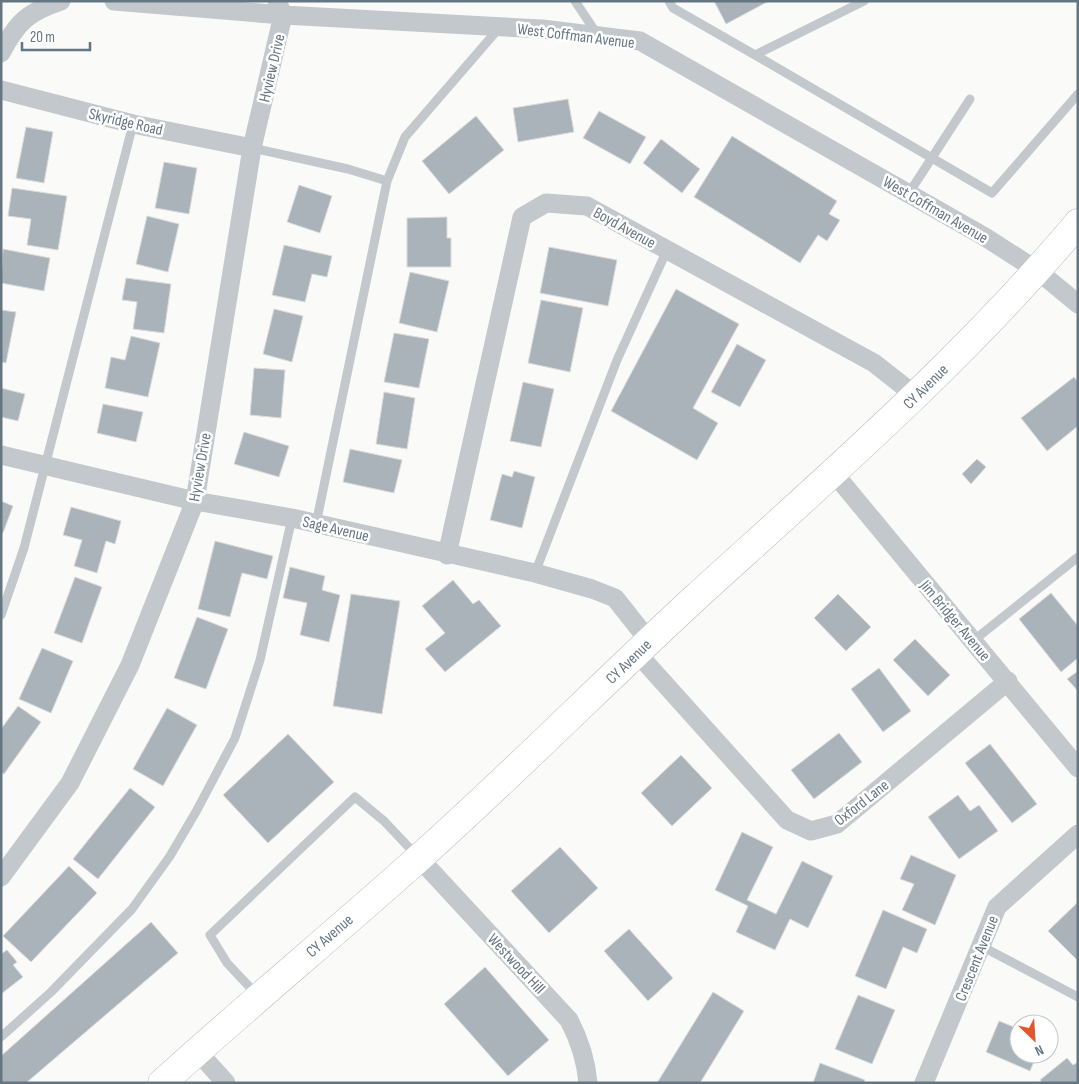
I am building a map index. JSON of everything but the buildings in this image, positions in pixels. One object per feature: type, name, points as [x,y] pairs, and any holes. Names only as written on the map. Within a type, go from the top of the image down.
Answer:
[{"type":"main road","name":"CY Avenue","points":[[162,1083],[258,996],[419,858],[643,647],[916,396],[1038,271],[1078,223]]},
{"type":"street","points":[[1,53],[13,30],[38,8],[61,1]]},
{"type":"street","name":"West Coffman Avenue","points":[[114,1],[280,8],[542,29],[640,41],[909,193],[1038,271],[1078,304]]},
{"type":"street","name":"Hyview Drive","points":[[1,877],[70,783],[130,665],[195,501],[252,148],[280,8]]},
{"type":"street","name":"Skyridge Road","points":[[1,90],[133,124],[252,148]]},
{"type":"street","name":"Boyd Avenue","points":[[447,555],[522,217],[546,203],[587,206],[874,362],[916,396]]},
{"type":"street","name":"Sage Avenue","points":[[1,455],[195,501],[292,518],[447,555],[535,573],[592,589],[615,598],[643,647]]},
{"type":"street","name":"Jim Bridger Avenue","points":[[833,472],[1008,681],[1078,768]]},
{"type":"street","name":"Oxford Lane","points":[[643,647],[787,820],[811,831],[837,824],[1008,681]]},
{"type":"street","name":"Crescent Avenue","points":[[928,1082],[996,907],[1078,834]]},
{"type":"street","name":"Westwood Hill","points":[[419,858],[569,1020],[580,1041],[586,1059],[588,1083]]},
{"type":"street","points":[[197,1051],[226,1083]]},
{"type":"lane","points":[[575,1],[598,36]]},
{"type":"lane","points":[[669,1],[673,8],[992,193],[1078,94]]},
{"type":"lane","points":[[756,55],[864,1]]},
{"type":"lane","points":[[316,524],[387,181],[405,137],[500,26]]},
{"type":"lane","points":[[909,193],[970,99]]},
{"type":"lane","points":[[1,615],[24,548],[133,124]]},
{"type":"lane","points":[[252,148],[348,169],[387,181]]},
{"type":"lane","points":[[535,573],[618,360],[667,250]]},
{"type":"lane","points":[[1,1037],[51,992],[132,909],[170,856],[198,810],[235,738],[260,660],[292,518]]},
{"type":"lane","points":[[973,641],[1078,557]]},
{"type":"lane","points":[[258,996],[227,964],[210,935],[355,797],[384,822],[419,858]]},
{"type":"lane","points":[[981,946],[1078,997]]}]
